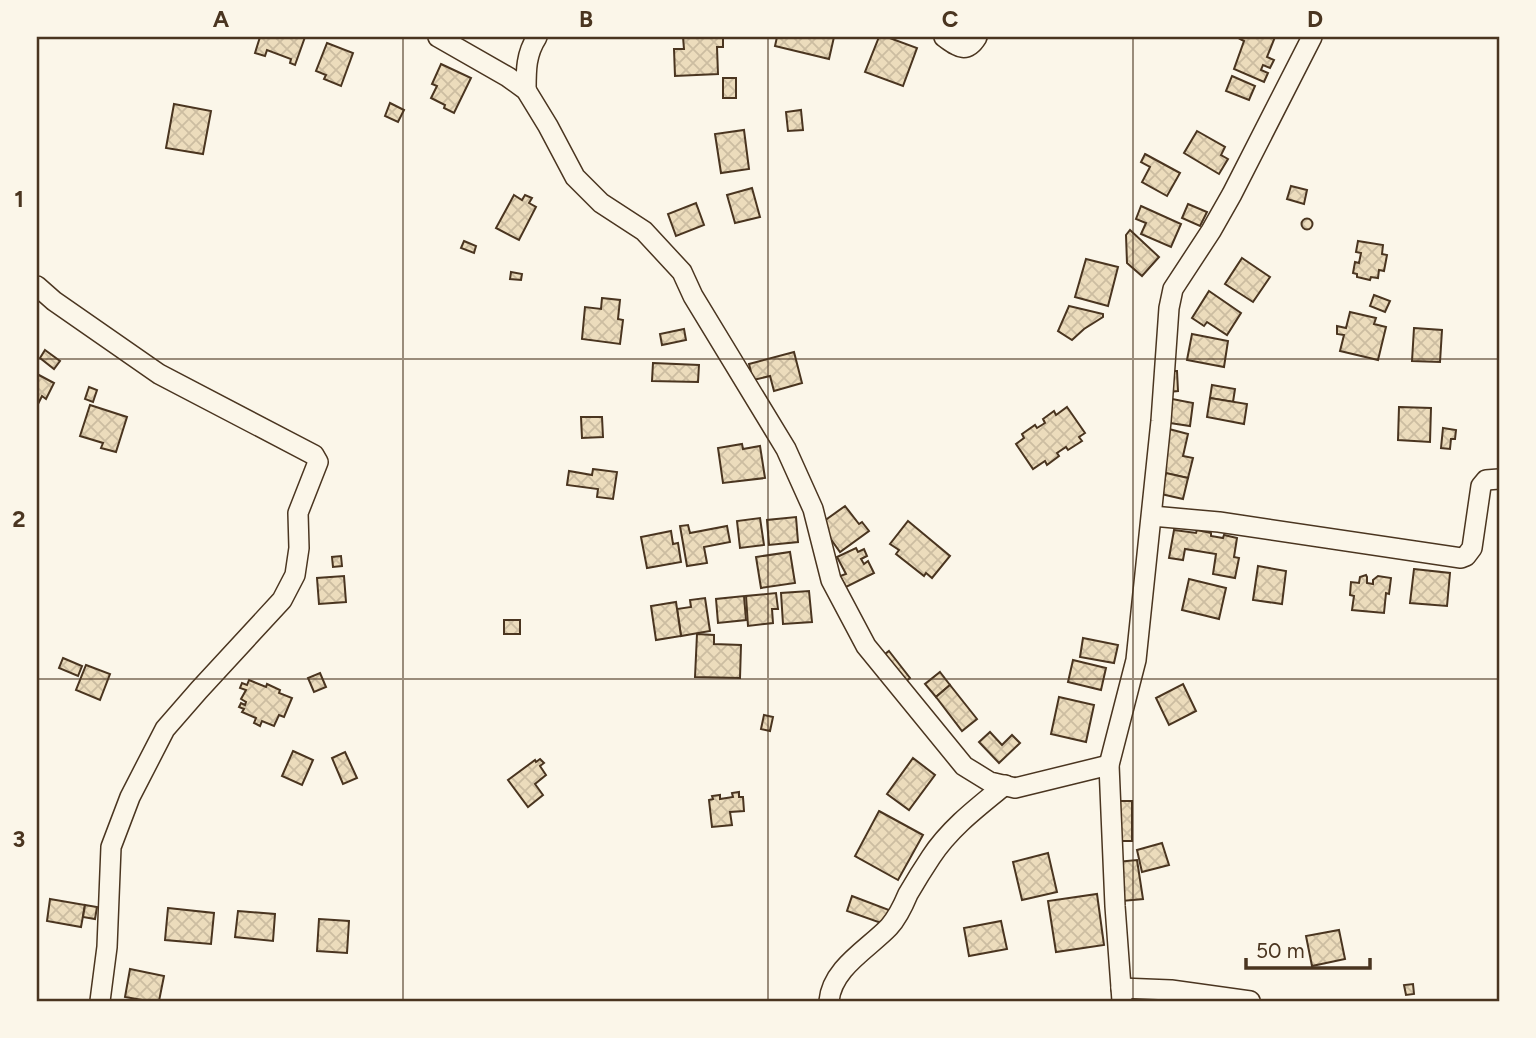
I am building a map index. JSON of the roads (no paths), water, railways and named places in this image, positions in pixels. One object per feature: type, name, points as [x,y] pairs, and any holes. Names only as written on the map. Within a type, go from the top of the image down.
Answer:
[{"type":"street","points":[[438,37],[526,90],[575,177],[601,203],[644,231],[682,272],[693,296],[786,449],[813,509],[831,580],[866,646],[964,766],[990,782],[1015,788],[1109,765]]},
{"type":"street","points":[[526,90],[526,60],[537,37]]},
{"type":"street","points":[[944,37],[960,47],[967,47],[977,37]]},
{"type":"street","points":[[1250,1001],[1171,990],[1121,994],[1109,765],[1136,660],[1173,289],[1227,204],[1312,37]]},
{"type":"street","points":[[37,286],[54,301],[159,374],[314,455],[318,462],[298,513],[299,548],[295,575],[282,600],[165,729],[130,797],[111,846],[107,947],[100,1001]]},
{"type":"street","points":[[1152,516],[1219,522],[1461,558],[1472,548],[1481,486],[1486,480],[1499,480]]},
{"type":"street","points":[[829,1001],[830,993],[841,974],[900,912],[909,892],[945,837],[1005,785]]}]
